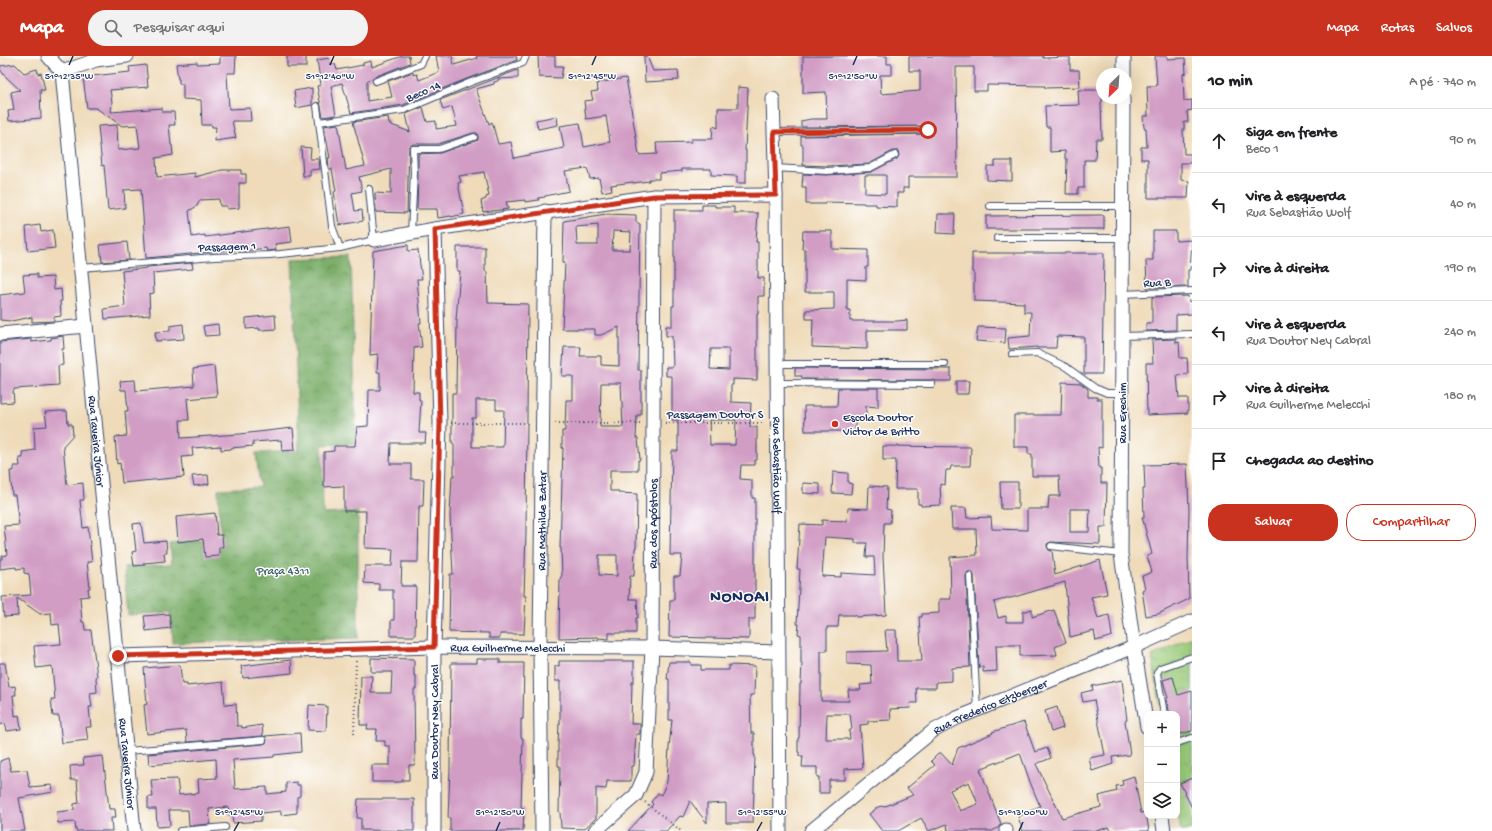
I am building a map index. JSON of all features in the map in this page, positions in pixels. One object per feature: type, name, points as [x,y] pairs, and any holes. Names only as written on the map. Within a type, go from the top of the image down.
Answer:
[{"type":"street","points":[[48,56],[62,72],[96,60],[127,56]]},
{"type":"street","points":[[1124,56],[1124,68]]},
{"type":"street","name":"Rua Taveira Júnior","points":[[62,72],[134,831]]},
{"type":"street","name":"Rua Sebastião Wolf","points":[[774,99],[776,195],[780,831]]},
{"type":"street","name":"Rua Erechim","points":[[1123,104],[1121,554],[1144,711]]},
{"type":"street","points":[[374,240],[545,211],[654,196],[776,195]]},
{"type":"street","name":"Rua dos Apóstolos","points":[[595,831],[636,794],[646,772],[652,648],[654,196]]},
{"type":"street","name":"Rua Mathilde Zatar","points":[[542,831],[540,647],[545,211]]},
{"type":"street","name":"Rua Doutor Ney Cabral","points":[[434,831],[434,647],[440,423],[435,229]]},
{"type":"street","points":[[0,334],[86,326]]},
{"type":"street","name":"Rua Frederico Etzberger","points":[[812,831],[933,731],[958,718],[1134,647],[1192,621]]},
{"type":"street","name":"Rua Guilherme Melecchi","points":[[118,656],[434,647],[652,648],[778,652]]},
{"type":"street","points":[[1162,819],[1164,831]]},
{"type":"lane","points":[[376,81],[421,64],[426,56]]},
{"type":"lane","name":"Beco 14","points":[[319,122],[404,110],[471,82],[523,64],[526,56]]},
{"type":"lane","points":[[317,106],[332,226],[340,248]]},
{"type":"lane","points":[[774,132],[928,130]]},
{"type":"lane","points":[[411,233],[414,173],[413,149],[439,149],[474,137]]},
{"type":"lane","points":[[775,168],[827,171],[870,168],[895,155]]},
{"type":"lane","points":[[369,189],[374,240]]},
{"type":"lane","points":[[990,206],[1123,206]]},
{"type":"lane","points":[[997,238],[1122,238]]},
{"type":"lane","name":"Passagem 1","points":[[81,268],[214,256],[270,255],[340,248],[374,240]]},
{"type":"lane","name":"Rua B","points":[[1122,294],[1192,291]]},
{"type":"lane","points":[[1122,336],[1192,334]]},
{"type":"lane","points":[[1012,354],[1037,353],[1066,367],[1095,388],[1107,393],[1122,393]]},
{"type":"lane","points":[[776,364],[945,364]]},
{"type":"lane","points":[[777,383],[932,384]]},
{"type":"lane","points":[[1051,546],[1121,554]]},
{"type":"lane","points":[[970,576],[977,710]]},
{"type":"lane","points":[[1163,711],[1157,673],[1160,668],[1192,657]]},
{"type":"lane","points":[[1180,742],[1192,738]]},
{"type":"lane","points":[[127,751],[263,740]]},
{"type":"lane","points":[[180,831],[226,827]]},
{"type":"path","name":"Passagem Doutor S","points":[[653,423],[777,423]]},
{"type":"path","points":[[354,734],[356,650]]},
{"type":"path","points":[[636,794],[681,831]]},
{"type":"green space","name":"Praça 4311","points":[[351,257],[356,443],[322,445],[323,514],[358,512],[358,638],[173,643],[171,612],[128,615],[124,567],[172,564],[170,544],[221,539],[218,489],[260,487],[256,453],[299,451],[292,259]]},
{"type":"green space","points":[[1192,637],[1192,828],[1185,831],[1181,831],[1179,819],[1180,711],[1161,711],[1152,656]]},
{"type":"building","points":[[220,56],[236,56],[235,73],[227,73],[229,109],[250,108],[251,121],[232,121],[236,138],[215,141],[216,127],[212,127],[212,125],[202,125],[201,100],[183,99],[183,84],[179,84],[176,64],[197,62],[197,64],[220,63]]},
{"type":"building","points":[[287,56],[306,56],[306,67],[287,67]]},
{"type":"building","points":[[402,56],[409,56],[410,63],[367,81],[367,101],[392,97],[388,81],[413,72],[413,75],[417,74],[419,80],[439,72],[436,56],[452,56],[454,65],[477,58],[476,56],[516,56],[517,60],[403,105],[351,113],[342,83],[331,86],[336,115],[323,117],[317,86],[321,85],[317,60],[329,58],[330,64],[335,64],[337,70],[363,65],[363,63],[371,61],[372,67]]},
{"type":"building","points":[[538,56],[555,56],[555,66],[563,66],[561,78],[539,77]]},
{"type":"building","points":[[644,56],[647,56],[653,71],[678,70],[679,80],[645,82]]},
{"type":"building","points":[[803,56],[887,56],[887,64],[892,64],[892,75],[880,75],[881,94],[920,91],[920,71],[909,71],[909,56],[1070,57],[1070,70],[1079,70],[1080,87],[1045,88],[1045,86],[987,85],[987,91],[974,91],[974,67],[956,67],[957,177],[908,177],[908,188],[903,188],[903,193],[897,193],[897,207],[876,206],[876,204],[864,203],[825,202],[825,204],[806,204],[806,187],[802,187],[803,174],[827,175],[871,172],[897,159],[899,155],[898,151],[893,151],[869,164],[827,166],[803,165],[803,145],[801,145],[801,136],[928,134],[932,133],[931,126],[801,127],[801,121],[811,119],[827,119],[826,92],[803,93]],"holes":[[[865,175],[886,175],[886,194],[865,193]]]},
{"type":"building","points":[[1155,56],[1167,56],[1167,59],[1185,58],[1186,73],[1183,74],[1184,101],[1192,100],[1192,110],[1187,111],[1188,122],[1184,122],[1184,154],[1191,154],[1191,163],[1181,163],[1181,180],[1189,181],[1188,198],[1148,198],[1148,159],[1141,159],[1141,147],[1147,147],[1146,128],[1144,128],[1143,116],[1148,116],[1147,86],[1157,86]]},
{"type":"building","points":[[15,64],[24,73],[37,69],[38,74],[41,73],[45,90],[40,90],[41,118],[9,121],[8,111],[14,110],[11,92],[20,90],[4,75],[0,69],[0,66]]},
{"type":"building","points":[[146,65],[148,87],[110,90],[112,102],[111,112],[162,108],[162,112],[174,112],[175,125],[169,125],[173,155],[156,158],[157,177],[195,173],[195,177],[222,170],[241,170],[241,174],[246,174],[246,183],[239,183],[239,208],[227,209],[227,206],[220,206],[219,199],[200,200],[197,206],[189,211],[192,237],[205,235],[205,237],[290,226],[292,242],[275,244],[276,250],[267,251],[266,248],[244,251],[243,249],[146,258],[141,189],[124,190],[125,208],[108,210],[104,165],[102,166],[98,126],[117,125],[118,150],[140,148],[137,125],[122,126],[96,108],[87,108],[83,77],[130,72],[129,67]]},
{"type":"building","points":[[518,70],[518,78],[498,79],[498,81],[494,82],[494,84],[476,89],[489,124],[492,122],[498,144],[511,142],[514,158],[564,148],[560,126],[580,123],[584,147],[610,142],[606,116],[586,119],[584,101],[593,100],[591,92],[598,91],[597,83],[626,78],[639,155],[657,154],[656,143],[691,142],[691,139],[712,139],[713,126],[718,128],[718,108],[738,108],[738,87],[748,88],[745,150],[746,183],[737,183],[737,176],[711,175],[711,169],[682,169],[682,171],[659,173],[659,179],[649,179],[649,181],[611,185],[612,190],[602,192],[599,178],[590,179],[587,168],[565,171],[569,191],[538,198],[539,200],[506,202],[508,209],[483,212],[481,201],[489,196],[484,172],[459,176],[461,182],[458,183],[464,214],[438,218],[437,209],[417,209],[418,154],[440,153],[478,140],[477,133],[473,133],[438,144],[413,144],[409,147],[407,213],[376,212],[375,193],[391,194],[391,169],[359,177],[362,191],[352,193],[355,211],[362,210],[363,221],[339,225],[334,192],[336,191],[332,169],[329,169],[328,158],[330,158],[324,126],[338,124],[346,170],[365,166],[353,122],[388,117],[389,124],[410,132],[406,114],[423,107],[427,122],[436,121],[436,129],[457,126],[452,107],[443,110],[440,100]]},
{"type":"building","points":[[312,88],[312,105],[296,108],[294,91]]},
{"type":"building","points":[[1078,90],[1096,90],[1096,104],[1101,104],[1102,139],[1096,139],[1095,160],[1084,160],[1084,188],[1078,188],[1078,194],[1066,194],[1067,159],[1065,159],[1065,151],[1050,152],[1050,127],[1046,127],[1045,106],[1079,105]]},
{"type":"building","points":[[557,116],[558,125],[538,129],[536,120]]},
{"type":"building","points":[[301,147],[311,148],[310,159],[319,159],[320,169],[310,170],[310,176],[303,176]]},
{"type":"building","points":[[995,161],[1012,161],[1012,181],[987,180],[987,166],[995,166]]},
{"type":"building","points":[[702,205],[715,205],[715,207],[734,207],[734,213],[758,213],[756,242],[758,242],[758,278],[764,278],[764,296],[758,296],[757,380],[733,379],[733,385],[731,385],[731,402],[751,403],[750,427],[757,427],[757,460],[755,460],[755,465],[741,465],[740,479],[752,480],[752,498],[755,498],[755,619],[749,619],[749,639],[669,637],[670,600],[674,600],[674,576],[680,576],[682,555],[670,555],[672,451],[678,451],[678,420],[672,420],[672,376],[666,376],[666,367],[673,367],[672,336],[666,336],[666,326],[672,326],[672,306],[674,306],[674,210],[702,210]],"holes":[[[711,349],[729,349],[729,370],[710,369]],[[709,420],[736,420],[735,445],[710,445]]]},
{"type":"building","points":[[606,214],[636,215],[636,222],[640,224],[638,370],[641,370],[641,415],[637,415],[636,438],[638,438],[640,460],[638,460],[638,470],[610,470],[610,491],[637,494],[634,576],[630,576],[629,599],[637,599],[638,618],[636,618],[636,633],[609,633],[609,639],[598,637],[559,638],[560,579],[562,575],[560,548],[563,448],[562,431],[565,431],[566,400],[573,400],[573,376],[562,376],[564,347],[581,347],[580,356],[601,356],[601,365],[619,366],[619,327],[601,335],[595,335],[595,329],[562,329],[565,262],[563,262],[564,221]],"holes":[[[598,225],[598,245],[577,245],[576,227]],[[613,231],[631,232],[630,250],[612,250]],[[601,383],[621,383],[623,427],[600,427]],[[599,555],[617,555],[617,576],[599,575]]]},
{"type":"building","points":[[938,214],[955,214],[954,234],[937,233]]},
{"type":"building","points":[[1104,215],[1104,229],[986,229],[986,216]]},
{"type":"building","points":[[40,225],[41,232],[53,230],[55,248],[28,251],[26,227]]},
{"type":"building","points":[[803,231],[832,231],[832,249],[868,250],[866,280],[847,279],[847,310],[850,310],[850,321],[907,320],[907,330],[867,330],[867,349],[812,347],[813,319],[806,319],[806,310],[834,309],[834,292],[805,292],[805,249],[802,249]]},
{"type":"building","points":[[1153,231],[1176,231],[1176,241],[1192,240],[1190,270],[1188,270],[1188,287],[1147,288],[1146,260],[1153,260]]},
{"type":"building","points":[[127,242],[129,260],[102,262],[100,245]]},
{"type":"building","points":[[408,245],[408,251],[418,250],[422,279],[417,279],[421,323],[419,323],[422,347],[414,348],[413,392],[419,392],[419,400],[421,400],[419,433],[426,433],[425,443],[391,443],[390,464],[411,464],[411,479],[424,479],[423,506],[419,506],[418,562],[402,562],[401,586],[416,586],[415,636],[391,636],[391,620],[394,620],[393,590],[379,590],[379,584],[364,583],[365,566],[392,566],[393,549],[365,548],[366,511],[344,511],[344,486],[324,487],[324,452],[334,451],[334,446],[355,446],[357,427],[368,426],[369,390],[380,390],[380,372],[377,372],[378,354],[370,355],[373,251]]},
{"type":"building","points":[[457,247],[485,247],[485,271],[487,272],[488,303],[528,304],[524,596],[526,596],[524,634],[500,634],[500,638],[489,638],[489,633],[449,632],[450,574],[453,574],[450,515],[452,476],[454,476],[454,444],[452,443],[452,393],[456,393],[456,320],[460,271],[457,271]],"holes":[[[476,400],[496,400],[496,410],[504,410],[503,447],[472,447],[472,418],[476,418]]]},
{"type":"building","points":[[972,253],[1104,253],[1102,374],[1084,374],[1084,337],[1057,336],[1056,348],[1037,347],[1009,349],[1008,338],[1030,336],[1031,312],[1024,312],[1024,303],[974,301],[974,272],[972,272]]},
{"type":"building","points":[[192,263],[193,269],[153,273],[154,293],[149,294],[150,315],[105,319],[104,309],[125,306],[122,271]]},
{"type":"building","points":[[37,274],[37,278],[53,277],[54,290],[61,289],[61,316],[54,317],[54,321],[32,322],[32,317],[11,321],[0,320],[0,295],[25,292],[23,275]]},
{"type":"building","points":[[1188,296],[1189,302],[1191,301],[1192,303],[1192,314],[1176,315],[1176,330],[1146,331],[1146,323],[1152,323],[1152,297]]},
{"type":"building","points":[[275,315],[276,329],[246,329],[246,318]]},
{"type":"building","points":[[183,324],[184,339],[156,341],[155,332],[170,331],[170,326]]},
{"type":"building","points":[[218,324],[219,335],[205,336],[203,326]]},
{"type":"building","points":[[978,327],[1006,328],[1005,343],[976,341]]},
{"type":"building","points":[[63,336],[63,365],[58,366],[59,386],[14,389],[14,402],[0,403],[0,342],[31,339],[31,342],[51,340],[51,338]]},
{"type":"building","points":[[1176,339],[1176,343],[1179,342],[1180,358],[1187,358],[1188,374],[1177,375],[1179,398],[1188,398],[1188,413],[1147,415],[1146,363],[1153,363],[1152,340]]},
{"type":"building","points":[[214,366],[217,396],[187,399],[189,420],[180,420],[181,438],[240,434],[293,428],[295,450],[282,451],[281,440],[253,442],[253,446],[221,450],[221,446],[192,448],[193,456],[182,457],[184,477],[122,483],[120,463],[117,464],[115,437],[127,436],[125,411],[128,411],[126,390],[121,390],[120,381],[135,380],[136,391],[194,386],[193,369]]},
{"type":"building","points":[[795,368],[951,369],[951,381],[802,379],[802,376],[795,376]]},
{"type":"building","points":[[956,381],[969,381],[968,394],[956,394]]},
{"type":"building","points":[[1062,382],[1080,383],[1088,389],[1088,397],[1097,397],[1097,399],[1102,399],[1102,448],[1098,447],[1099,468],[1101,468],[1101,483],[1107,483],[1106,527],[1100,527],[1100,544],[1051,542],[1047,544],[1047,547],[1052,551],[1055,575],[1100,560],[1107,594],[1091,597],[1098,618],[1109,615],[1112,636],[1096,641],[1094,631],[1070,637],[1065,582],[1011,598],[1005,598],[994,602],[998,618],[1006,616],[1006,622],[1023,622],[1023,612],[1032,609],[1032,617],[1054,610],[1066,642],[1055,647],[1057,655],[1020,656],[1020,645],[996,645],[997,671],[983,672],[983,667],[979,667],[974,576],[972,572],[968,572],[966,576],[970,667],[952,668],[952,681],[936,682],[936,688],[916,688],[917,703],[910,703],[911,708],[890,709],[891,720],[868,721],[868,724],[860,725],[863,768],[845,769],[845,780],[829,780],[829,793],[819,793],[819,777],[817,777],[817,767],[802,767],[803,756],[799,756],[798,752],[802,663],[801,635],[798,634],[799,624],[797,624],[800,569],[797,569],[800,524],[822,525],[822,520],[847,521],[848,508],[868,509],[869,486],[887,487],[886,509],[891,510],[890,523],[884,523],[883,557],[886,615],[856,617],[856,615],[839,615],[838,627],[827,627],[827,651],[821,651],[821,701],[849,701],[848,690],[861,690],[860,685],[872,684],[871,665],[847,664],[847,652],[887,651],[885,630],[896,630],[897,661],[922,661],[919,617],[922,617],[922,614],[939,613],[939,599],[951,599],[950,557],[977,555],[976,529],[952,529],[951,508],[966,508],[967,518],[991,517],[992,529],[1027,530],[1027,509],[1048,509],[1049,496],[1060,496],[1059,476],[1032,476],[1032,454],[1028,454],[1028,447],[1014,447],[1014,415],[1061,415]],"holes":[[[1070,509],[1090,509],[1089,532],[1070,532]],[[825,537],[855,539],[855,543],[867,543],[866,557],[874,557],[875,575],[841,573],[841,577],[822,576]],[[827,714],[850,714],[852,729],[849,731],[850,739],[826,739]]]},
{"type":"building","name":"Escola Doutor Victor de Britto","points":[[838,388],[878,388],[878,407],[866,406],[866,418],[864,418],[864,421],[855,421],[855,431],[805,431],[804,406],[837,406]]},
{"type":"building","points":[[67,411],[68,424],[72,424],[73,435],[63,446],[67,485],[83,483],[84,500],[80,500],[83,528],[88,527],[92,562],[87,562],[90,588],[88,588],[89,596],[80,597],[82,622],[84,622],[85,630],[91,630],[97,676],[97,692],[90,693],[92,707],[89,707],[91,727],[86,727],[88,740],[62,743],[59,716],[53,716],[51,699],[55,699],[52,666],[36,668],[34,646],[61,644],[59,624],[52,625],[51,613],[40,614],[17,598],[18,616],[4,617],[2,597],[31,595],[29,574],[24,573],[24,568],[16,569],[16,567],[0,569],[0,559],[2,559],[2,556],[7,555],[4,526],[19,525],[15,495],[12,495],[10,471],[14,471],[14,466],[20,466],[19,458],[23,458],[22,452],[35,450],[34,427],[47,426],[45,412]]},
{"type":"building","points":[[883,446],[971,447],[970,466],[951,466],[950,470],[946,470],[945,485],[940,484],[941,505],[921,506],[921,504],[918,504],[918,489],[895,489],[896,460],[883,460]]},
{"type":"building","points":[[1187,464],[1189,510],[1189,599],[1158,614],[1146,616],[1142,590],[1145,589],[1142,576],[1152,572],[1147,556],[1152,554],[1142,517],[1144,517],[1144,465]]},
{"type":"building","points":[[833,472],[848,473],[848,483],[852,484],[851,494],[832,493]]},
{"type":"building","points":[[208,475],[209,484],[194,486],[192,476]]},
{"type":"building","points":[[1000,482],[1018,482],[1018,509],[1001,509]]},
{"type":"building","points":[[803,483],[820,484],[820,494],[803,493]]},
{"type":"building","points":[[215,513],[217,535],[222,535],[223,547],[219,547],[219,556],[205,557],[203,539],[178,542],[176,517]]},
{"type":"building","points":[[141,523],[144,543],[166,541],[167,553],[164,553],[165,561],[144,563],[144,565],[134,566],[132,552],[136,551],[133,524]]},
{"type":"building","points":[[169,614],[171,628],[146,631],[144,616]]},
{"type":"building","points":[[371,658],[414,659],[414,676],[416,676],[416,689],[414,689],[415,763],[414,765],[409,765],[409,780],[402,780],[402,782],[372,782],[372,765],[390,765],[390,746],[385,746],[385,741],[376,741],[377,729],[367,729],[368,725],[360,725],[361,676],[372,676],[371,693],[391,693],[392,672],[371,672]]},
{"type":"building","points":[[477,659],[500,659],[500,663],[524,663],[523,719],[521,719],[521,738],[523,738],[521,808],[524,808],[523,831],[450,831],[450,818],[448,818],[451,663],[477,663]]},
{"type":"building","points":[[291,660],[292,673],[243,678],[241,666]]},
{"type":"building","points":[[559,661],[634,661],[631,724],[640,724],[640,734],[636,734],[634,766],[631,766],[631,781],[607,781],[606,789],[596,788],[596,818],[584,829],[561,828],[559,812],[560,766],[558,766],[560,681],[555,681],[555,666],[559,666]]},
{"type":"building","points":[[669,662],[691,662],[691,665],[701,665],[701,670],[729,670],[729,665],[755,666],[754,695],[750,695],[751,733],[754,733],[755,755],[753,823],[726,823],[726,803],[707,804],[707,823],[690,801],[683,817],[680,816],[666,831],[628,831],[653,804],[651,802],[658,793],[661,795],[667,782],[672,720],[669,720],[669,679],[667,679]]},
{"type":"building","points":[[0,663],[5,663],[9,687],[15,686],[16,695],[13,695],[15,716],[19,715],[21,729],[7,731],[5,723],[0,725]]},
{"type":"building","points":[[180,665],[182,684],[187,684],[187,686],[223,682],[225,705],[236,704],[237,726],[242,726],[242,728],[262,725],[263,736],[187,742],[186,730],[147,734],[144,705],[147,704],[144,668]]},
{"type":"building","points":[[1173,677],[1178,695],[1192,691],[1192,731],[1180,734],[1180,711],[1169,711],[1166,699],[1168,698],[1163,680]]},
{"type":"building","points":[[1122,680],[1127,720],[1125,721],[1130,755],[1112,757],[1113,764],[1092,771],[1089,758],[1105,755],[1094,700],[1083,702],[1081,693],[1093,690],[1092,686]]},
{"type":"building","points":[[309,705],[327,706],[326,731],[308,730]]},
{"type":"building","points":[[1057,707],[1063,728],[1051,732],[1045,711]]},
{"type":"building","points":[[1024,722],[1035,752],[1047,748],[1051,758],[1036,764],[1062,818],[1101,807],[1099,796],[1117,791],[1116,786],[1123,785],[1122,780],[1134,776],[1141,813],[1144,812],[1144,819],[1147,819],[1149,831],[1111,831],[1109,827],[1097,831],[1023,831],[1018,817],[1040,806],[1020,753],[980,769],[1001,824],[998,828],[992,831],[948,831],[947,824],[929,831],[921,818],[898,831],[882,831],[869,814],[878,807],[883,807],[913,795],[907,788],[935,765],[931,761],[940,752],[952,765],[958,748],[993,733],[992,732]],"holes":[[[969,782],[978,804],[960,811],[950,790]]]},
{"type":"building","points":[[300,733],[301,752],[274,755],[274,757],[233,760],[235,789],[267,787],[267,794],[286,792],[286,783],[297,782],[297,785],[300,785],[300,796],[297,797],[297,813],[281,815],[281,811],[261,813],[261,821],[233,823],[232,814],[229,815],[228,807],[209,809],[210,824],[189,826],[188,810],[169,810],[170,826],[157,827],[156,809],[148,809],[148,797],[153,797],[151,780],[177,779],[179,795],[199,793],[198,779],[217,778],[216,759],[149,765],[148,754],[263,744],[266,743],[267,740],[265,736]]},
{"type":"building","points":[[103,756],[109,809],[115,809],[116,818],[111,818],[112,831],[76,831],[75,822],[58,823],[57,812],[74,810],[74,804],[79,803],[77,780],[71,780],[70,766],[84,765],[83,758]]},
{"type":"building","points":[[8,758],[11,771],[27,770],[30,787],[52,785],[53,792],[19,798],[25,831],[0,831],[0,761]]},
{"type":"building","points":[[1192,778],[1192,808],[1180,783]]},
{"type":"building","points":[[358,799],[414,799],[414,831],[361,830],[361,818],[357,818]]},
{"type":"place","name":"Escola Doutor Victor de Britto","points":[[835,424]]},
{"type":"district","name":"NONOAI","points":[[740,595]]},
{"type":"route","points":[[118,656],[434,647],[440,423],[435,229],[545,211],[654,196],[776,195],[774,132],[928,130]]}]
